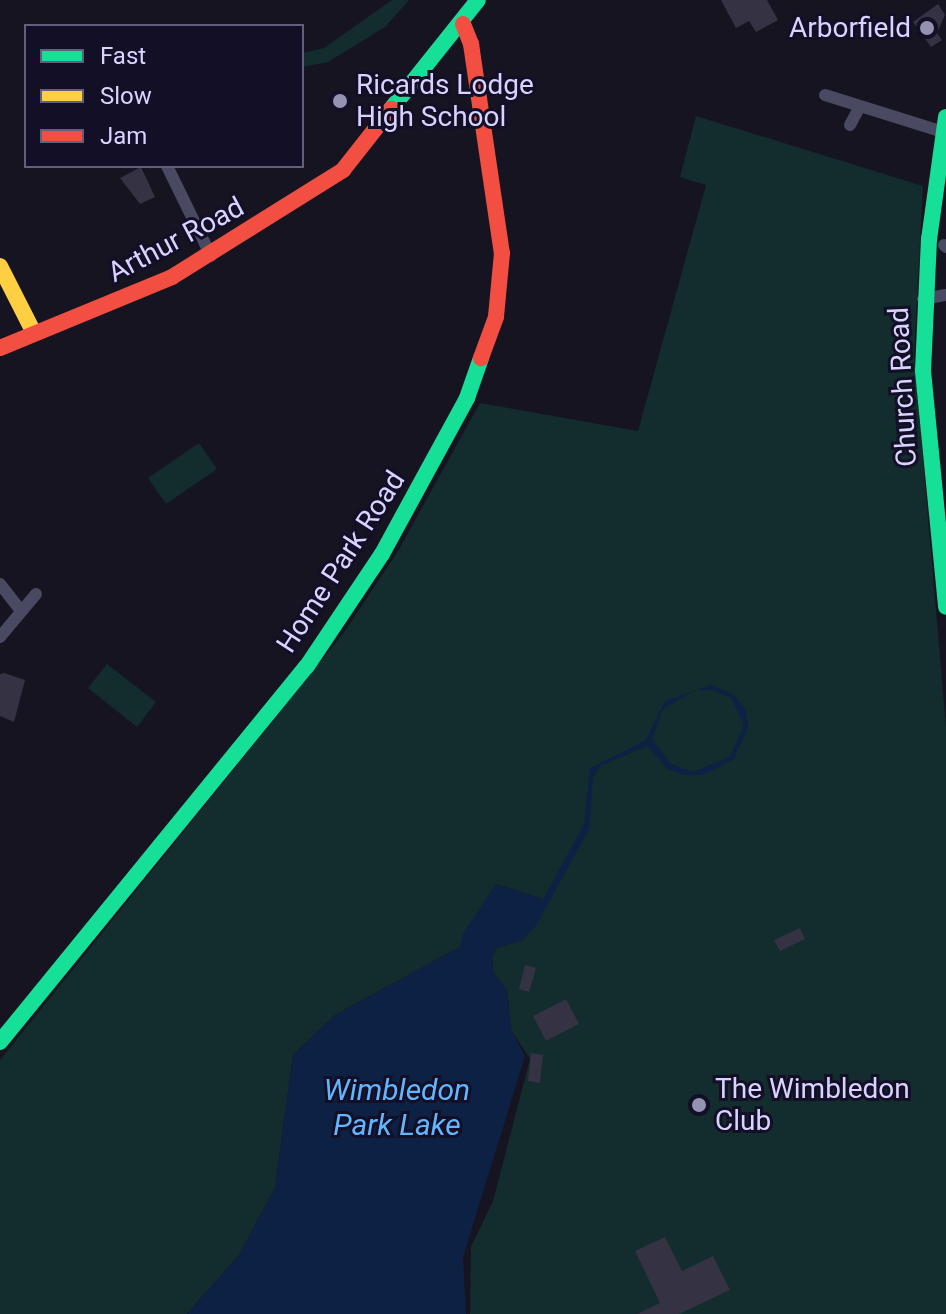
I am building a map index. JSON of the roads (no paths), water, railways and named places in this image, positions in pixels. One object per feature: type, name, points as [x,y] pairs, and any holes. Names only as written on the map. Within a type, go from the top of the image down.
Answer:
[{"type":"street","name":"Arthur Road","points":[[0,348],[33,331],[124,298],[211,256],[343,170],[408,85],[463,24],[478,0]]},
{"type":"street","name":"Home Park Road","points":[[0,1042],[315,655],[389,542],[467,398],[496,317],[502,253],[472,80],[471,44],[463,24]]},
{"type":"street","points":[[825,95],[859,108],[944,124]]},
{"type":"street","points":[[850,125],[859,108]]},
{"type":"street","name":"Church Road","points":[[944,124],[923,299],[923,371],[946,607]]},
{"type":"street","points":[[168,168],[211,256]]},
{"type":"street","points":[[0,266],[33,331]]},
{"type":"street","points":[[923,299],[946,295]]},
{"type":"street","points":[[0,584],[21,611]]},
{"type":"street","points":[[0,637],[36,594]]},
{"type":"water","name":"Wimbledon Park Lake","points":[[711,685],[733,694],[746,710],[748,727],[734,759],[703,775],[686,775],[669,770],[647,746],[600,766],[593,778],[589,829],[537,924],[523,940],[496,948],[492,957],[493,972],[507,991],[511,1030],[525,1056],[463,1257],[466,1314],[187,1314],[239,1255],[275,1188],[293,1055],[335,1015],[460,947],[463,934],[496,884],[543,899],[584,824],[590,768],[646,740],[665,701],[693,691],[663,709],[652,739],[671,764],[693,772],[730,757],[744,725],[731,698],[713,690],[697,690]]},
{"type":"place","name":"Arborfield","points":[[927,28]]},
{"type":"place","name":"Ricards Lodge High School","points":[[340,101]]},
{"type":"place","name":"The Wimbledon Club","points":[[699,1105]]}]
